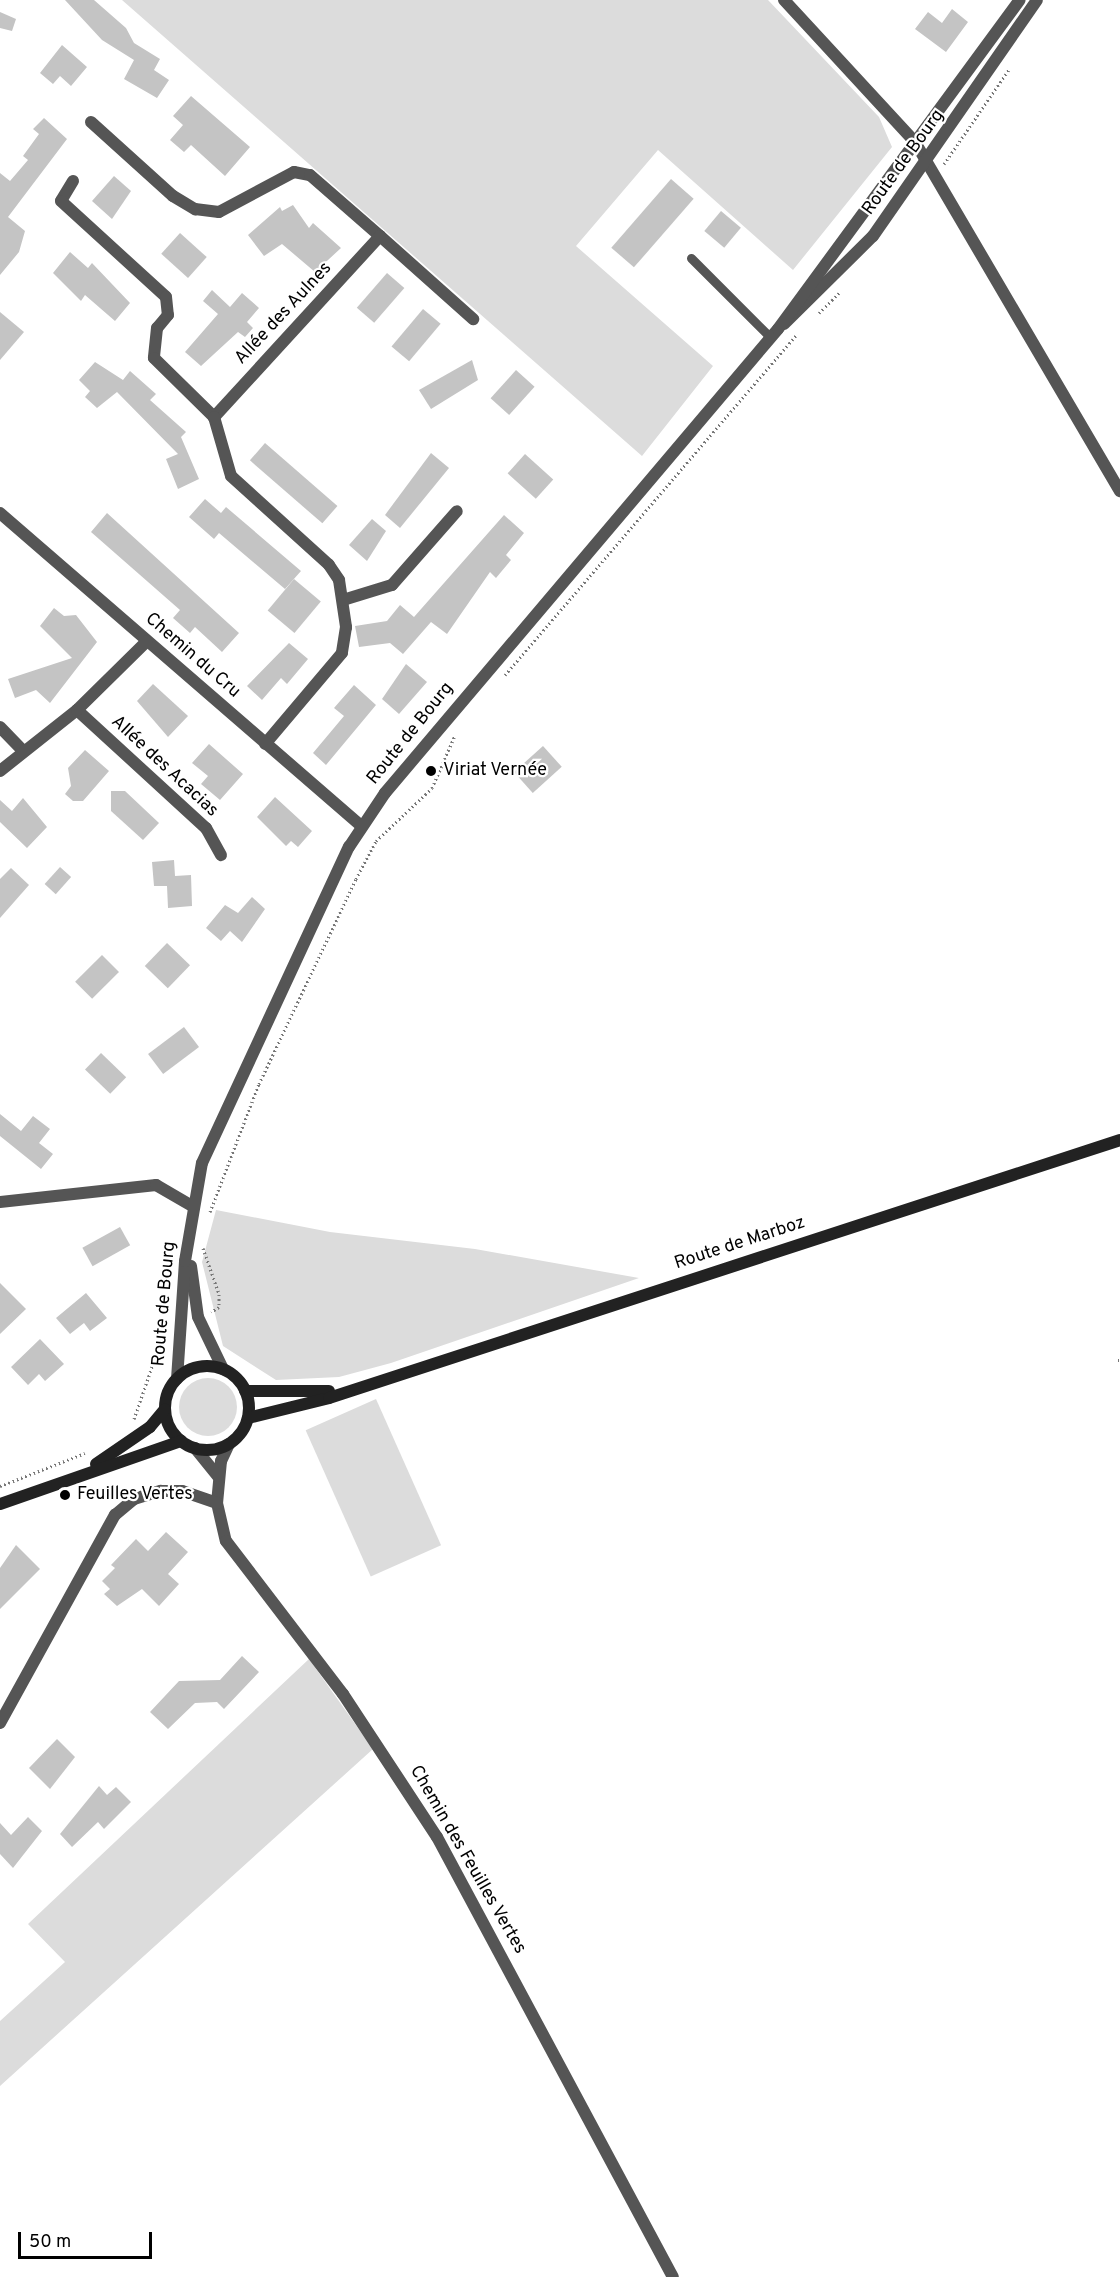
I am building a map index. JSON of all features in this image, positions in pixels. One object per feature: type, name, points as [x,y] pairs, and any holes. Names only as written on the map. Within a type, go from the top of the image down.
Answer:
[{"type":"main road","name":"Route de Marboz","points":[[248,1418],[372,1383],[1120,1140]]},
{"type":"main road","points":[[85,1472],[142,1433],[165,1409],[177,1379],[198,1367],[223,1369],[245,1391],[248,1418],[229,1444],[195,1448],[181,1441],[165,1409]]},
{"type":"main road","name":"Route de Marboz","points":[[245,1391],[302,1394],[372,1383]]},
{"type":"main road","points":[[0,1504],[85,1472],[181,1441]]},
{"type":"street","points":[[784,0],[915,142],[1120,491]]},
{"type":"street","name":"Route de Bourg","points":[[177,1379],[190,1233],[202,1163],[220,1117],[361,826],[774,333],[1020,0]]},
{"type":"street","name":"Route de Bourg","points":[[774,333],[873,236],[928,163],[1037,0]]},
{"type":"street","points":[[91,122],[173,196],[195,209],[219,212],[294,172],[310,175],[473,319]]},
{"type":"street","points":[[73,181],[61,201],[166,297],[168,315],[157,328],[154,358],[214,417],[231,476],[330,565],[343,600],[342,653],[265,744]]},
{"type":"street","name":"Allée des Aulnes","points":[[214,417],[380,236]]},
{"type":"street","points":[[343,600],[392,585],[457,511]]},
{"type":"street","name":"Chemin du Cru","points":[[0,513],[361,826]]},
{"type":"street","points":[[0,771],[22,750],[77,710],[147,641]]},
{"type":"street","name":"Allée des Acacias","points":[[77,710],[206,828],[221,855]]},
{"type":"street","points":[[0,727],[22,750]]},
{"type":"street","points":[[0,1202],[156,1185],[194,1207]]},
{"type":"street","name":"Route de Bourg","points":[[190,1233],[198,1317],[223,1369]]},
{"type":"street","name":"Chemin des Feuilles Vertes","points":[[229,1444],[218,1477],[217,1503],[234,1555],[343,1694],[436,1837],[673,2277]]},
{"type":"street","points":[[195,1448],[218,1477]]},
{"type":"street","points":[[0,1723],[115,1515],[134,1499],[160,1491],[182,1491],[217,1503]]},
{"type":"lane","points":[[691,258],[774,333]]},
{"type":"path","points":[[816,316],[847,284]]},
{"type":"path","points":[[498,682],[515,670],[799,332]]},
{"type":"path","points":[[207,1225],[237,1133],[356,879],[376,841],[432,788],[462,724]]},
{"type":"path","points":[[205,1237],[203,1248],[219,1307],[208,1314]]},
{"type":"path","points":[[128,1429],[167,1324],[181,1319]]},
{"type":"path","points":[[0,1486],[95,1449]]},
{"type":"shaded area","points":[[122,0],[768,0],[879,117],[892,147],[793,270],[658,150],[576,246],[713,366],[642,456]]},
{"type":"shaded area","points":[[216,1210],[330,1232],[475,1249],[639,1278],[391,1363],[339,1377],[276,1380],[223,1346],[202,1262]]},
{"type":"shaded area","points":[[202,1378],[214,1378],[224,1382],[233,1391],[237,1413],[229,1428],[214,1436],[202,1436],[192,1432],[183,1423],[179,1413],[179,1401],[183,1391],[192,1382]]},
{"type":"shaded area","points":[[376,1399],[441,1545],[371,1576],[306,1430]]},
{"type":"shaded area","points":[[309,1659],[373,1749],[0,2086],[0,2021],[65,1962],[28,1924]]},
{"type":"building","points":[[65,0],[94,0],[126,28],[134,43],[160,59],[154,70],[169,80],[157,98],[124,79],[134,60],[102,40]]},
{"type":"building","points":[[952,9],[968,22],[946,52],[915,29],[928,12],[942,23]]},
{"type":"building","points":[[0,12],[16,19],[12,31],[0,28]]},
{"type":"building","points":[[62,45],[87,67],[71,86],[60,76],[53,84],[40,73]]},
{"type":"building","points":[[191,96],[250,147],[225,176],[191,145],[184,152],[170,140],[183,125],[173,116]]},
{"type":"building","points":[[44,118],[67,139],[8,217],[25,231],[19,252],[0,275],[0,173],[10,181],[28,160],[23,156],[39,134],[33,129]]},
{"type":"building","points":[[114,176],[131,191],[112,219],[92,201]]},
{"type":"building","points":[[671,179],[694,199],[634,267],[611,248]]},
{"type":"building","points":[[293,205],[309,228],[313,223],[341,248],[315,272],[282,244],[264,256],[248,235],[280,207],[282,211]]},
{"type":"building","points":[[721,211],[741,228],[724,248],[704,231]]},
{"type":"building","points":[[180,233],[207,257],[188,278],[161,254]]},
{"type":"building","points":[[70,252],[88,268],[92,263],[130,303],[115,321],[85,295],[81,301],[53,273]]},
{"type":"building","points":[[387,273],[404,288],[374,323],[357,308]]},
{"type":"building","points":[[212,290],[230,307],[242,293],[259,308],[247,322],[253,328],[245,337],[238,332],[201,366],[185,352],[218,314],[203,301]]},
{"type":"building","points":[[423,309],[441,324],[409,361],[392,347]]},
{"type":"building","points":[[0,312],[24,332],[0,360]]},
{"type":"building","points":[[472,360],[478,380],[431,409],[419,390]]},
{"type":"building","points":[[95,362],[123,380],[130,371],[156,394],[150,400],[186,432],[181,437],[199,479],[178,489],[166,459],[178,454],[117,392],[97,408],[85,397],[90,391],[79,380]]},
{"type":"building","points":[[516,370],[535,387],[509,415],[491,398]]},
{"type":"building","points":[[265,443],[337,506],[322,523],[250,460]]},
{"type":"building","points":[[431,453],[449,468],[400,528],[385,515]]},
{"type":"building","points":[[525,454],[553,479],[536,499],[508,473]]},
{"type":"building","points":[[205,499],[221,513],[226,507],[301,571],[285,589],[219,533],[214,539],[189,517]]},
{"type":"building","points":[[107,513],[239,633],[222,652],[195,627],[190,633],[173,618],[180,610],[91,532]]},
{"type":"building","points":[[504,515],[524,533],[506,555],[511,560],[496,578],[490,572],[447,634],[431,622],[403,654],[390,643],[359,647],[355,626],[387,621],[400,605],[414,617]]},
{"type":"building","points":[[372,519],[386,531],[367,561],[349,545]]},
{"type":"building","points":[[294,579],[321,601],[294,633],[268,610]]},
{"type":"building","points":[[54,608],[64,616],[76,615],[97,642],[50,703],[36,690],[15,698],[8,679],[72,658],[40,626]]},
{"type":"building","points":[[289,643],[308,659],[287,684],[281,678],[262,700],[247,686]]},
{"type":"building","points":[[406,664],[427,682],[399,714],[382,699]]},
{"type":"building","points":[[153,684],[188,716],[168,737],[137,701]]},
{"type":"building","points":[[354,685],[376,705],[326,765],[313,753],[344,716],[334,708]]},
{"type":"building","points":[[209,744],[243,774],[220,800],[201,784],[208,776],[192,763]]},
{"type":"building","points":[[543,746],[562,767],[533,793],[514,772]]},
{"type":"building","points":[[85,750],[109,771],[83,801],[73,801],[65,794],[71,786],[68,768]]},
{"type":"building","points":[[111,791],[125,791],[159,823],[143,840],[111,811]]},
{"type":"building","points":[[275,797],[312,831],[298,847],[291,841],[286,846],[257,817]]},
{"type":"building","points":[[23,798],[47,827],[27,848],[0,822],[0,800],[12,811]]},
{"type":"building","points":[[174,860],[175,876],[191,875],[192,906],[168,908],[167,886],[154,886],[152,862]]},
{"type":"building","points":[[60,867],[71,877],[56,894],[45,884]]},
{"type":"building","points":[[11,868],[29,885],[0,918],[0,879]]},
{"type":"building","points":[[252,897],[265,909],[242,942],[230,931],[221,941],[206,928],[225,905],[238,913]]},
{"type":"building","points":[[167,943],[190,965],[168,988],[145,966]]},
{"type":"building","points":[[102,955],[119,972],[92,999],[75,982]]},
{"type":"building","points":[[184,1027],[199,1047],[163,1074],[148,1054]]},
{"type":"building","points":[[101,1053],[126,1077],[110,1094],[85,1070]]},
{"type":"building","points":[[0,1114],[21,1131],[33,1116],[50,1129],[39,1143],[53,1154],[41,1169],[0,1136]]},
{"type":"building","points":[[120,1227],[130,1245],[93,1266],[82,1248]]},
{"type":"building","points":[[0,1283],[26,1309],[0,1334]]},
{"type":"building","points":[[86,1293],[107,1318],[90,1331],[84,1323],[70,1334],[56,1318]]},
{"type":"building","points":[[40,1339],[64,1364],[45,1381],[39,1374],[28,1385],[11,1367]]},
{"type":"building","points":[[166,1532],[188,1552],[168,1574],[179,1584],[159,1606],[142,1589],[117,1606],[104,1594],[110,1589],[102,1581],[115,1568],[111,1565],[136,1539],[148,1551]]},
{"type":"building","points":[[16,1545],[40,1569],[0,1609],[0,1568]]},
{"type":"building","points":[[242,1656],[259,1672],[224,1709],[217,1702],[195,1703],[168,1729],[150,1712],[179,1681],[220,1680]]},
{"type":"building","points":[[57,1739],[75,1757],[50,1789],[29,1768]]},
{"type":"building","points":[[99,1786],[107,1795],[116,1787],[131,1802],[104,1829],[98,1822],[72,1847],[60,1834]]},
{"type":"building","points":[[28,1817],[42,1831],[13,1868],[0,1854],[0,1823],[11,1835]]},
{"type":"place","name":"Viriat Vernée","points":[[431,771]]},
{"type":"place","name":"Feuilles Vertes","points":[[65,1495]]}]
